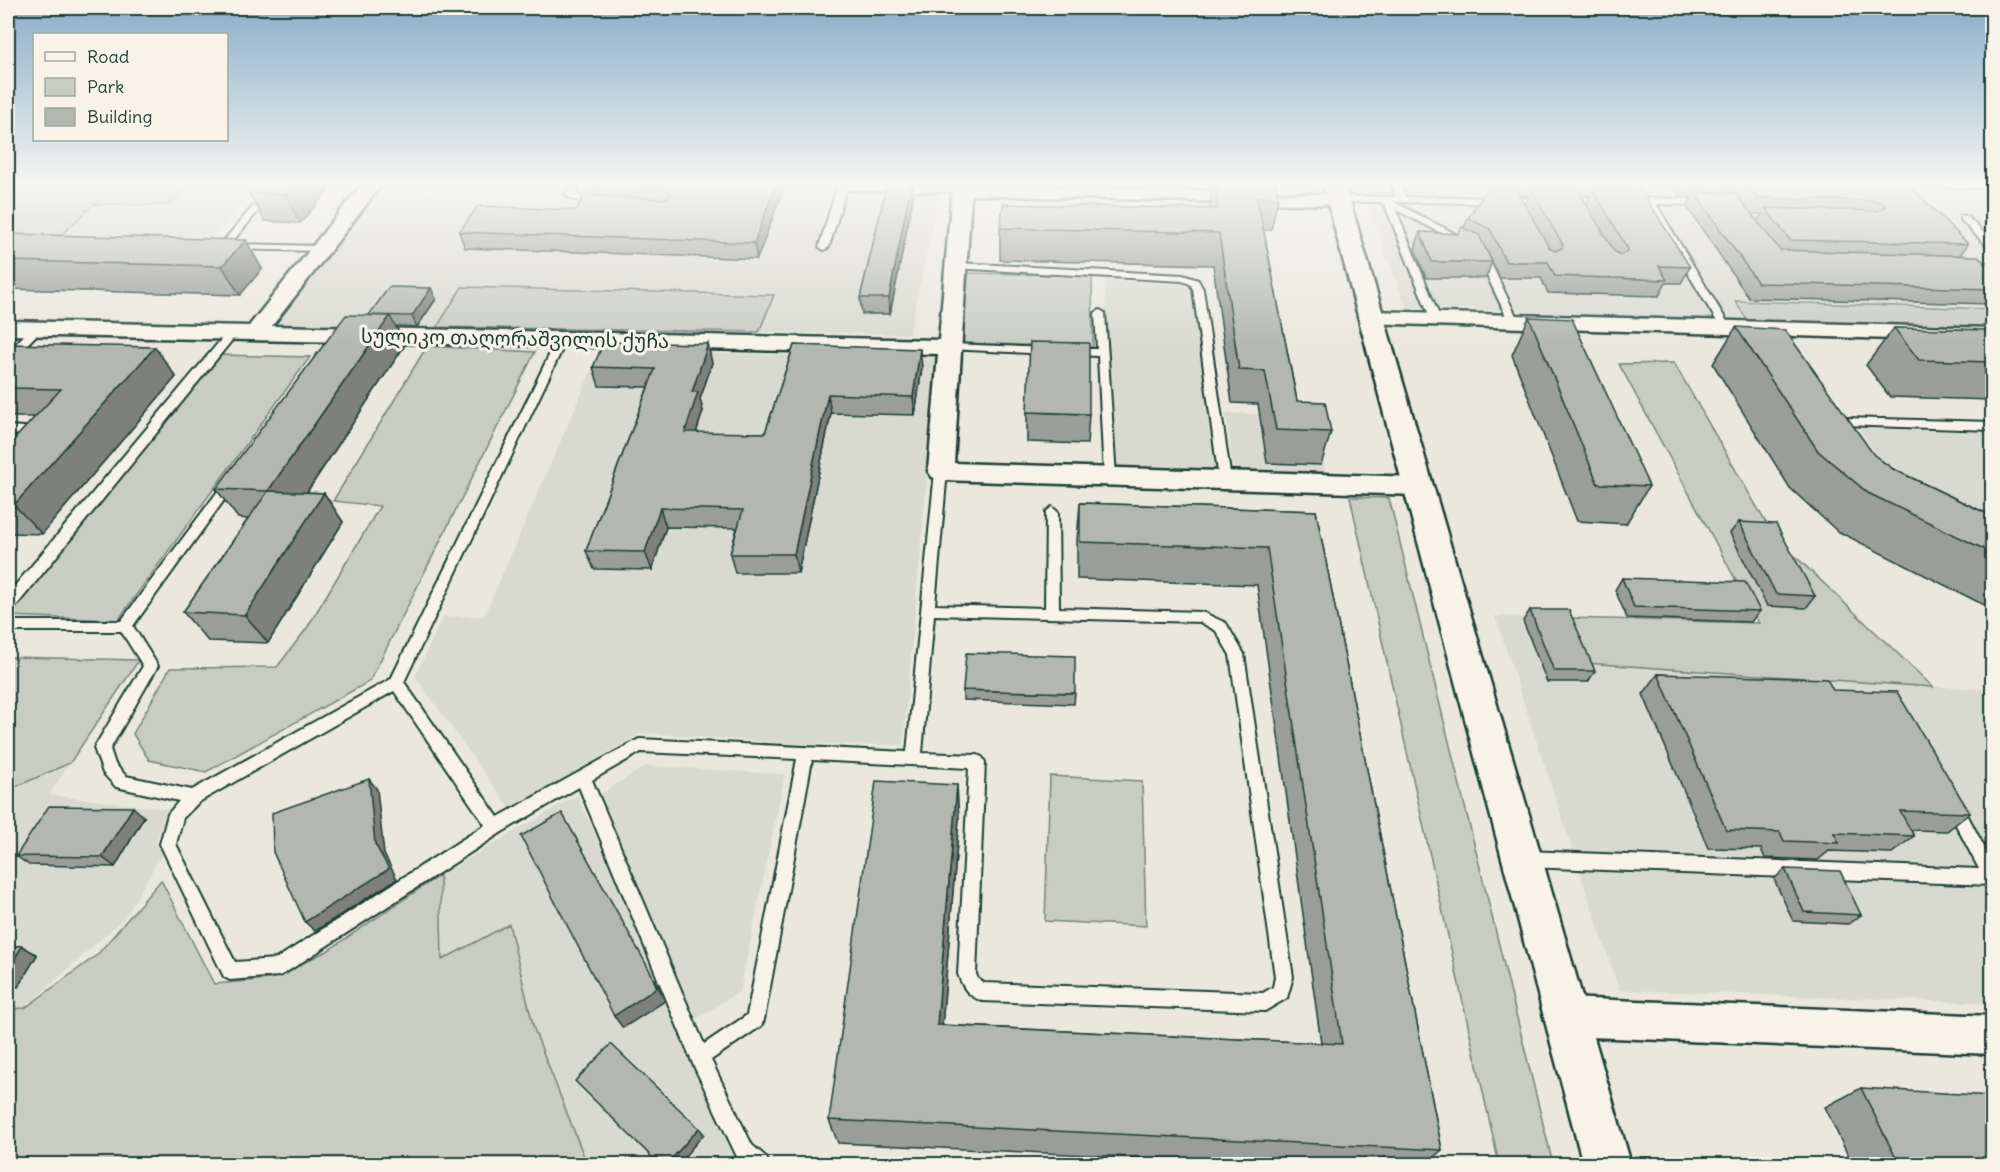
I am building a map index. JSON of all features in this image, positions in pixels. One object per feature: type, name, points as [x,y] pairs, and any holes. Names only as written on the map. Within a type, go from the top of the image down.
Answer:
[{"type":"street","points":[[244,332],[329,239]]},
{"type":"street","points":[[959,239],[941,471],[1418,486]]},
{"type":"street","points":[[1349,239],[1607,1164]]},
{"type":"street","points":[[1371,318],[1514,322],[1562,328],[1726,328],[1783,334],[1992,335]]},
{"type":"street","name":"სულიკო თაღორაშვილის ქუჩა","points":[[8,328],[244,332],[335,340],[562,339],[951,347]]},
{"type":"street","points":[[1566,1017],[1992,1035]]},
{"type":"lane","points":[[223,247],[230,239]]},
{"type":"lane","points":[[824,247],[826,239]]},
{"type":"lane","points":[[1401,239],[1436,320]]},
{"type":"lane","points":[[1460,239],[1479,248],[1514,322]]},
{"type":"lane","points":[[1672,239],[1726,328]]},
{"type":"lane","points":[[211,247],[321,249]]},
{"type":"lane","points":[[957,266],[1183,278],[1194,282],[1198,289],[1225,480]]},
{"type":"lane","points":[[1100,313],[1110,477]]},
{"type":"lane","points":[[8,358],[37,328]]},
{"type":"lane","points":[[8,606],[12,593],[244,332]]},
{"type":"lane","points":[[562,339],[396,683],[193,797],[176,814],[168,844],[230,971],[279,967],[496,827],[639,745],[977,762],[967,974],[971,985],[982,992],[1265,1002],[1281,992],[1284,977],[1237,654],[1221,627],[1202,617],[928,610]]},
{"type":"lane","points":[[951,347],[1102,353]]},
{"type":"lane","points":[[1856,438],[1841,417],[1992,426]]},
{"type":"lane","points":[[8,430],[41,432],[40,438],[33,445]]},
{"type":"lane","points":[[125,626],[242,466]]},
{"type":"lane","points":[[914,759],[941,471]]},
{"type":"lane","points":[[1052,512],[1052,613]]},
{"type":"lane","points":[[8,626],[125,626]]},
{"type":"lane","points":[[125,626],[151,666],[102,748],[108,768],[122,782],[193,797]]},
{"type":"lane","points":[[396,683],[496,827]]},
{"type":"lane","points":[[700,1057],[755,1020],[807,753]]},
{"type":"lane","points":[[583,777],[700,1057],[745,1152],[759,1164]]},
{"type":"lane","points":[[1522,859],[1992,877],[1948,795]]},
{"type":"shaded area","points":[[57,239],[211,239],[207,243]]},
{"type":"shaded area","points":[[339,239],[930,239],[909,334],[759,332],[774,296],[462,287],[437,327],[273,324]]},
{"type":"shaded area","points":[[1380,239],[1978,239],[1992,253],[1992,329],[1406,307]]},
{"type":"shaded area","points":[[1104,280],[1181,284],[1194,290],[1218,472],[1117,469]]},
{"type":"shaded area","points":[[600,351],[938,358],[903,745],[798,744],[642,733],[510,809],[415,676],[443,617],[484,616]]},
{"type":"shaded area","points":[[1226,413],[1314,416],[1326,475],[1233,472]]},
{"type":"shaded area","points":[[1858,428],[1992,432],[1992,536],[1903,492]]},
{"type":"shaded area","points":[[1495,616],[1567,618],[1585,663],[1992,690],[1992,1003],[1619,990]]},
{"type":"shaded area","points":[[70,763],[49,795],[167,809],[156,842],[163,852],[125,917],[25,1008],[8,1009],[8,790]]},
{"type":"shaded area","points":[[646,766],[785,774],[740,991],[695,1020],[600,794]]},
{"type":"shaded area","points":[[577,795],[745,1164],[587,1164],[534,1029],[509,924],[442,961],[440,875]]},
{"type":"green space","points":[[969,273],[1092,276],[1093,347],[960,343]]},
{"type":"green space","points":[[462,287],[774,295],[759,332],[437,327]]},
{"type":"green space","points":[[1735,301],[1992,309],[1992,329],[1748,321]]},
{"type":"green space","points":[[427,346],[535,352],[370,681],[206,772],[149,760],[133,734],[170,668],[277,667],[307,628],[380,506],[333,501]]},
{"type":"green space","points":[[220,355],[310,357],[118,620],[8,616]]},
{"type":"green space","points":[[1674,363],[1773,535],[1933,687],[1585,663],[1567,618],[1759,623],[1619,364]]},
{"type":"green space","points":[[1350,497],[1389,498],[1553,1164],[1499,1164]]},
{"type":"green space","points":[[8,657],[139,660],[70,763],[8,790]]},
{"type":"green space","points":[[1050,776],[1142,781],[1146,926],[1045,921]]},
{"type":"green space","points":[[440,875],[442,960],[509,924],[534,1029],[587,1164],[8,1164],[8,1009],[25,1008],[97,955],[161,880],[214,984],[270,979],[327,951]]},
{"type":"building","points":[[8,239],[246,240],[222,266],[8,261]]},
{"type":"building","points":[[639,239],[756,239],[754,243]]},
{"type":"building","points":[[874,239],[900,239],[889,298],[860,298]]},
{"type":"building","points":[[1220,239],[1265,239],[1297,401],[1325,402],[1331,432],[1276,430],[1265,371],[1239,370]]},
{"type":"building","points":[[1423,239],[1481,239],[1492,262],[1432,262]]},
{"type":"building","points":[[1495,239],[1544,239],[1549,247],[1555,251],[1562,248],[1559,239],[1607,239],[1614,251],[1620,255],[1628,249],[1622,239],[1672,239],[1690,267],[1659,266],[1667,280],[1555,276],[1548,262],[1506,262]]},
{"type":"building","points":[[1727,239],[1771,239],[1780,250],[1978,256],[1984,262],[1992,262],[1992,289],[1758,283]]},
{"type":"building","points":[[1963,239],[1968,244],[1790,240]]},
{"type":"building","points":[[389,287],[431,288],[412,316],[369,315]]},
{"type":"building","points":[[346,315],[390,316],[268,491],[216,489]]},
{"type":"building","points":[[1529,317],[1572,319],[1649,486],[1598,484]]},
{"type":"building","points":[[1736,327],[1785,330],[1874,455],[1893,469],[1992,516],[1992,553],[1868,493],[1818,451]]},
{"type":"building","points":[[1894,328],[1992,330],[1992,362],[1919,360]]},
{"type":"building","points":[[604,342],[708,344],[692,392],[698,392],[685,432],[765,433],[794,345],[920,349],[913,397],[828,394],[794,554],[730,554],[743,510],[660,508],[645,552],[586,551],[655,369],[593,367]]},
{"type":"building","points":[[1030,342],[1089,343],[1089,414],[1027,412]]},
{"type":"building","points":[[8,344],[155,347],[14,505],[8,505],[8,446],[61,389],[8,388]]},
{"type":"building","points":[[268,491],[324,493],[245,615],[183,612]]},
{"type":"building","points":[[1080,503],[1316,511],[1442,1150],[829,1120],[876,781],[957,785],[937,1025],[1342,1044],[1267,548],[1080,542]]},
{"type":"building","points":[[1739,522],[1776,524],[1815,596],[1776,594]]},
{"type":"building","points":[[1622,578],[1745,582],[1760,611],[1634,607]]},
{"type":"building","points":[[1530,610],[1569,610],[1595,671],[1554,671]]},
{"type":"building","points":[[966,653],[1075,656],[1075,693],[963,690]]},
{"type":"building","points":[[1658,674],[1827,679],[1833,690],[1897,692],[1970,813],[1900,811],[1914,836],[1834,833],[1839,843],[1784,841],[1780,832],[1726,830]]},
{"type":"building","points":[[369,779],[375,844],[389,869],[305,922],[273,852],[272,813]]},
{"type":"building","points":[[49,806],[133,807],[102,857],[16,856]]},
{"type":"building","points":[[562,813],[650,971],[657,988],[614,1016],[521,836]]},
{"type":"building","points":[[1785,869],[1840,871],[1861,915],[1804,912]]},
{"type":"building","points":[[8,946],[22,946],[8,970]]},
{"type":"building","points":[[611,1044],[699,1128],[667,1164],[659,1164],[575,1081]]},
{"type":"building","points":[[1861,1088],[1992,1096],[1992,1164],[1899,1164]]}]
